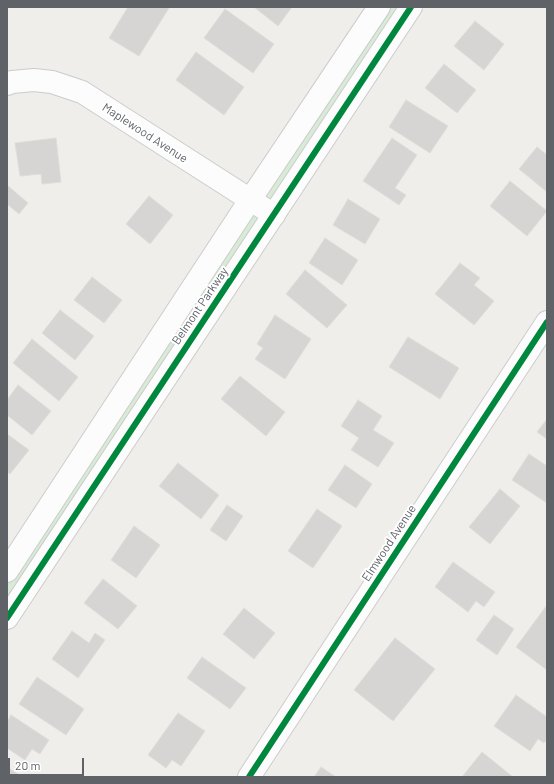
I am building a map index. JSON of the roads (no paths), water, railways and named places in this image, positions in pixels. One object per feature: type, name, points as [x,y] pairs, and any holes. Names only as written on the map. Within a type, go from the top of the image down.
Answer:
[{"type":"street","name":"Belmont Parkway","points":[[7,571],[250,200],[379,7]]},
{"type":"street","name":"Belmont Parkway","points":[[7,618],[411,7]]},
{"type":"street","name":"Maplewood Avenue","points":[[7,84],[12,82],[34,80],[52,82],[82,92],[274,215]]},
{"type":"street","name":"Elmwood Avenue","points":[[249,777],[547,322]]},
{"type":"street","points":[[46,511],[68,525]]}]
